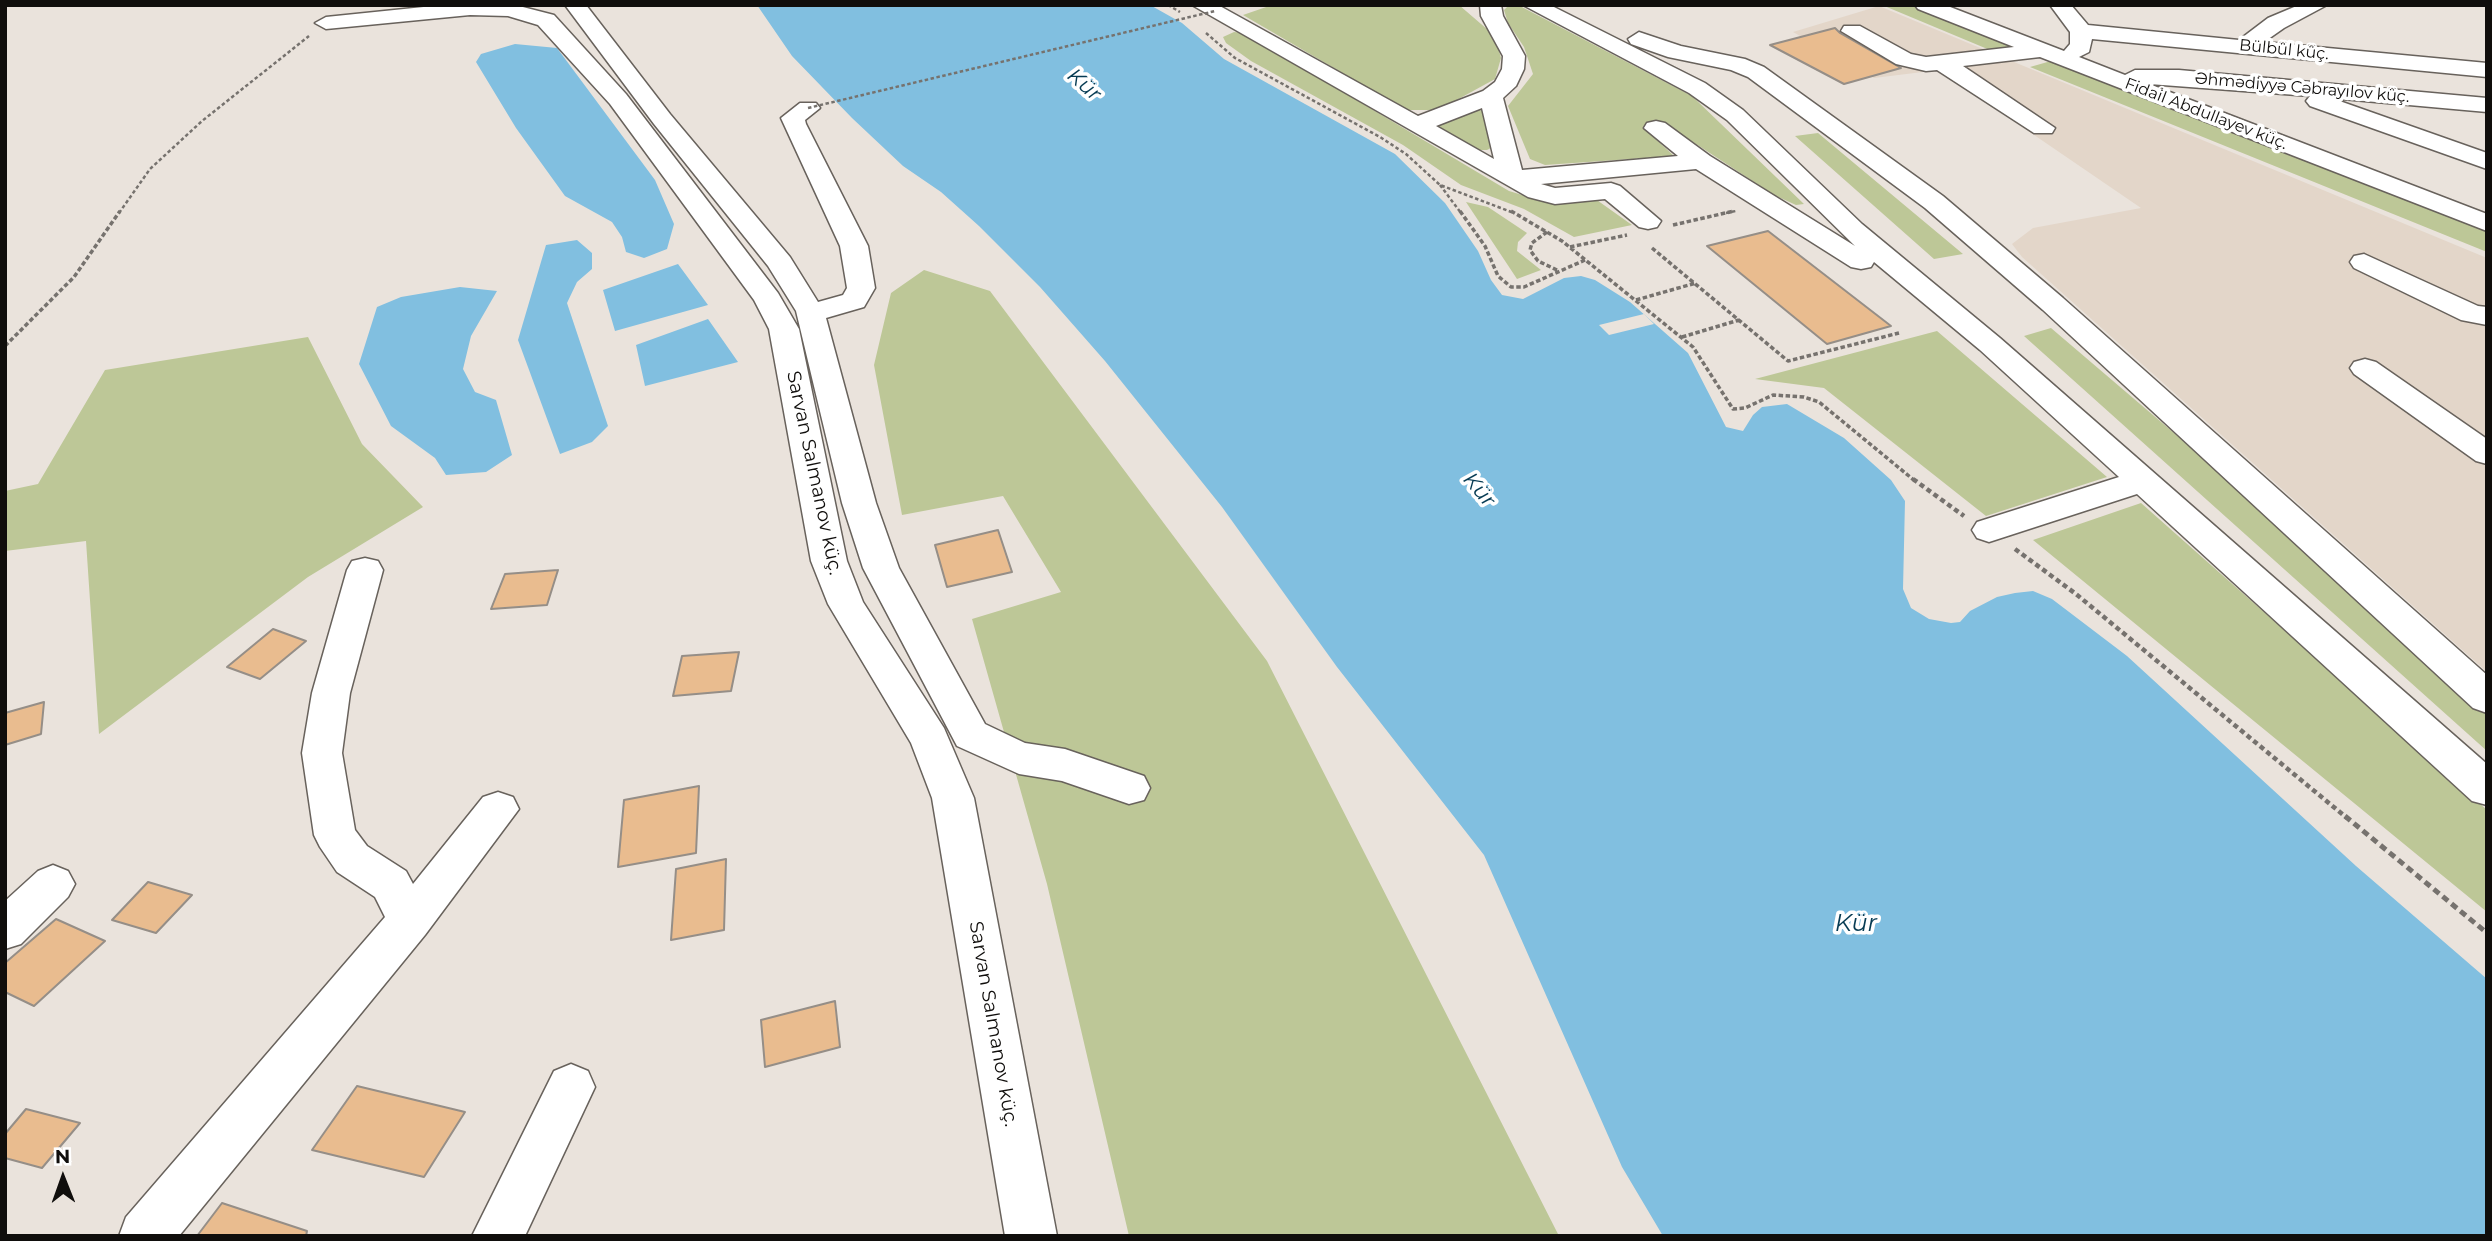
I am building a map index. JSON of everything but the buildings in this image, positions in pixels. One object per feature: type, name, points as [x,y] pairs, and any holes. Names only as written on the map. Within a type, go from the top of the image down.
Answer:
[{"type":"street","points":[[575,5],[662,119],[780,263],[810,311],[859,503],[881,568],[971,735],[1018,758],[1066,765],[1129,788]]},
{"type":"street","points":[[1202,11],[1243,5]]},
{"type":"street","points":[[1417,125],[1491,96],[1504,86],[1513,69],[1514,56],[1492,16],[1490,5]]},
{"type":"street","points":[[1533,5],[1712,97],[1765,142],[1853,230],[1990,344],[2140,482],[2487,789]]},
{"type":"street","points":[[1565,5],[1651,44],[1725,61],[1756,72],[1864,148],[1934,202],[2053,304],[2487,698]]},
{"type":"street","name":"Fidail Abdullayev küç.","points":[[1925,5],[2487,223]]},
{"type":"street","points":[[1852,31],[1912,62],[1942,63],[2052,55],[2081,47],[2081,31],[2060,5]]},
{"type":"street","points":[[2244,46],[2276,23],[2317,5]]},
{"type":"street","name":"Sarvan Salmanov küç.","points":[[326,23],[470,9],[509,10],[546,20],[618,99],[768,299],[784,329],[829,561],[846,604],[930,739],[953,798],[1031,1236]]},
{"type":"street","points":[[1202,11],[1537,192],[1555,196],[1611,191],[1648,221]]},
{"type":"street","name":"Bülbül küç.","points":[[2081,31],[2487,71]]},
{"type":"street","points":[[1942,63],[2043,128]]},
{"type":"street","name":"Əhmədiyyə Cəbrayılov küç.","points":[[2116,79],[2179,77],[2487,105]]},
{"type":"street","points":[[2289,87],[2352,116],[2487,162]]},
{"type":"street","points":[[1491,96],[1512,179]]},
{"type":"street","points":[[808,108],[793,118],[794,124],[854,246],[861,288],[854,301],[835,309],[810,311]]},
{"type":"street","points":[[1656,128],[1702,161],[1890,280],[1904,288],[1924,289]]},
{"type":"street","points":[[1512,179],[1702,161]]},
{"type":"street","points":[[2364,262],[2471,314],[2487,316]]},
{"type":"street","points":[[2365,368],[2487,454]]},
{"type":"street","points":[[1989,530],[2140,482]]},
{"type":"street","points":[[365,570],[331,693],[321,753],[335,835],[352,859],[391,884],[409,921]]},
{"type":"street","points":[[145,1236],[409,921],[498,809]]},
{"type":"street","points":[[5,930],[53,884]]},
{"type":"street","points":[[498,1236],[571,1087]]},
{"type":"path","points":[[1168,5],[1202,11],[1235,58],[1380,137],[1440,185],[1485,246],[1504,283],[1511,287],[1524,287],[1586,260]]},
{"type":"path","points":[[808,108],[1202,11]]},
{"type":"path","points":[[5,346],[74,277],[150,169],[202,121],[326,23]]},
{"type":"path","points":[[1440,185],[1502,206],[1547,232],[1586,260],[1681,337],[1703,360],[1724,401],[1733,409],[1745,408],[1773,395],[1804,397],[1819,402],[1941,502],[1989,530],[2076,594],[2487,933]]},
{"type":"path","points":[[1547,232],[1532,243],[1530,250],[1538,261],[1559,272]]},
{"type":"path","points":[[1652,248],[1788,361],[1899,333]]},
{"type":"path","points":[[1635,300],[1696,284]]},
{"type":"path","points":[[1681,337],[1739,320]]},
{"type":"shaded area","points":[[1879,6],[2487,258],[2487,672],[2022,257],[2012,244],[2033,228],[2141,208],[1939,70],[1874,78],[1793,32]]},
{"type":"green space","points":[[1272,5],[1459,5],[1495,36],[1501,58],[1495,79],[1453,102],[1431,110],[1406,110],[1243,15]]},
{"type":"green space","points":[[1509,5],[1518,5],[1692,96],[1804,204],[1796,205],[1774,195],[1670,127],[1649,133],[1674,156],[1545,165],[1530,159],[1508,106],[1533,74],[1524,47],[1508,23],[1504,10]]},
{"type":"green space","points":[[1882,5],[1914,5],[2016,45],[1997,53]]},
{"type":"green space","points":[[1234,32],[1244,33],[1509,191],[1549,203],[1594,198],[1632,225],[1574,237],[1524,209],[1461,185],[1403,145],[1251,61],[1226,43],[1223,37]]},
{"type":"green space","points":[[2051,61],[2487,231],[2487,252],[2030,67]]},
{"type":"green space","points":[[1477,109],[1485,112],[1493,147],[1474,150],[1442,133],[1439,124]]},
{"type":"green space","points":[[1818,133],[1963,254],[1934,259],[1795,136]]},
{"type":"green space","points":[[1466,202],[1488,207],[1527,233],[1518,242],[1517,251],[1541,270],[1517,279]]},
{"type":"green space","points":[[924,270],[990,291],[1267,661],[1559,1236],[1129,1236],[1047,884],[972,619],[1061,592],[1003,496],[902,515],[874,365],[891,293]]},
{"type":"green space","points":[[2051,328],[2174,433],[2487,713],[2487,751],[2024,336]]},
{"type":"green space","points":[[1937,331],[2107,477],[1986,516],[1824,388],[1755,379]]},
{"type":"green space","points":[[308,337],[362,444],[423,507],[308,577],[99,734],[86,541],[5,551],[5,491],[38,484],[105,370]]},
{"type":"green space","points":[[2141,503],[2487,810],[2487,912],[2033,540]]},
{"type":"water","name":"Kür","points":[[757,5],[1150,5],[1182,23],[1224,59],[1395,154],[1445,203],[1478,251],[1491,280],[1502,295],[1523,299],[1564,278],[1581,276],[1595,280],[1630,302],[1688,353],[1726,427],[1743,431],[1762,407],[1787,404],[1844,438],[1891,480],[1905,501],[1903,589],[1911,608],[1929,619],[1951,623],[1960,622],[1970,611],[1997,597],[2033,591],[2052,599],[2127,656],[2356,866],[2487,979],[2487,1236],[1663,1236],[1622,1167],[1484,855],[1337,667],[1222,507],[1105,361],[1040,287],[979,226],[941,192],[903,166],[852,118],[792,56]]},
{"type":"water","points":[[515,44],[557,48],[655,180],[674,224],[667,249],[644,258],[626,252],[622,237],[612,222],[565,196],[516,128],[476,62],[481,54]]},
{"type":"water","points":[[577,240],[592,253],[592,269],[577,282],[567,303],[608,426],[592,442],[560,454],[518,340],[546,245]]},
{"type":"water","points":[[678,264],[708,305],[615,331],[603,290]]},
{"type":"water","points":[[460,287],[497,291],[471,336],[463,369],[475,392],[496,400],[512,455],[486,472],[446,475],[435,458],[391,426],[359,364],[377,307],[401,297]]},
{"type":"water","points":[[708,319],[738,362],[645,386],[636,345]]},
{"type":"pier","points":[[1644,314],[1654,324],[1609,335],[1599,325]]}]
